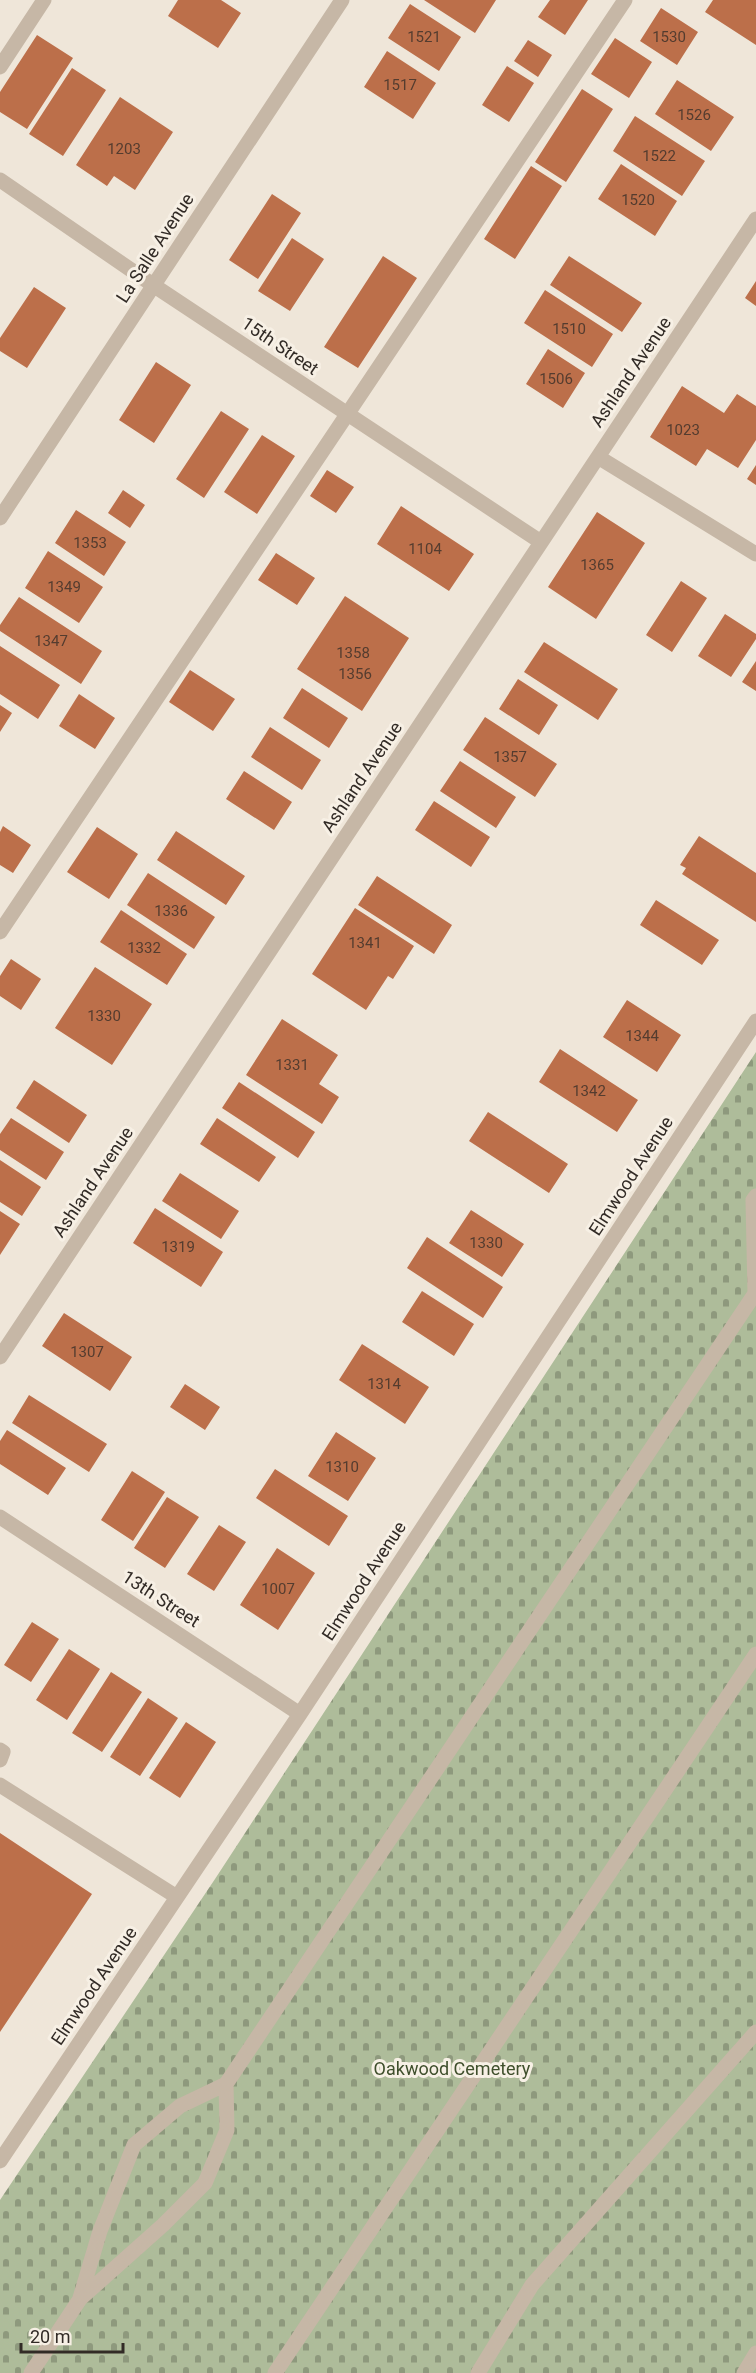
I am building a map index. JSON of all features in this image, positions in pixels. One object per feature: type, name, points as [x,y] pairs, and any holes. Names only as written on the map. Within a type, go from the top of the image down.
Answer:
[{"type":"street","points":[[0,67],[44,0]]},
{"type":"street","name":"La Salle Avenue","points":[[0,518],[342,0]]},
{"type":"street","points":[[0,932],[625,0]]},
{"type":"street","name":"15th Street","points":[[0,180],[153,285],[541,542]]},
{"type":"street","name":"Ashland Avenue","points":[[0,1357],[756,219]]},
{"type":"street","points":[[598,457],[756,554]]},
{"type":"street","name":"Elmwood Avenue","points":[[0,2161],[300,1714],[756,1021]]},
{"type":"street","points":[[80,2299],[100,2231],[134,2145],[180,2106],[225,2084],[755,1293],[753,1200],[756,1196]]},
{"type":"street","name":"13th Street","points":[[0,1517],[300,1714]]},
{"type":"street","points":[[275,2373],[756,1654]]},
{"type":"street","points":[[0,1750],[3,1752],[0,1760]]},
{"type":"street","points":[[0,1785],[177,1897]]},
{"type":"street","points":[[478,2373],[532,2285],[756,2032]]},
{"type":"street","points":[[31,2373],[80,2299],[163,2225],[205,2183],[227,2130],[225,2084]]},
{"type":"street","points":[[744,2373],[756,2353]]},
{"type":"green space","name":"Oakwood Cemetery","points":[[756,1052],[756,2373],[0,2373],[0,2200],[215,1879]]},
{"type":"building","points":[[178,0],[221,0],[241,13],[218,48],[168,16]]},
{"type":"building","points":[[424,0],[496,0],[475,33]]},
{"type":"building","points":[[550,0],[588,0],[565,35],[538,17]]},
{"type":"building","points":[[713,0],[756,0],[756,45],[705,12]]},
{"type":"building","points":[[410,4],[461,37],[439,71],[388,38]]},
{"type":"building","points":[[661,8],[698,32],[677,65],[640,41]]},
{"type":"building","points":[[37,35],[73,58],[27,129],[0,112],[0,92]]},
{"type":"building","points":[[615,38],[652,62],[629,98],[591,74]]},
{"type":"building","points":[[528,40],[552,55],[538,77],[514,61]]},
{"type":"building","points":[[387,51],[436,83],[413,119],[364,87]]},
{"type":"building","points":[[507,66],[534,83],[509,122],[482,105]]},
{"type":"building","points":[[72,68],[106,90],[63,156],[29,134]]},
{"type":"building","points":[[677,80],[734,117],[711,151],[655,114]]},
{"type":"building","points":[[582,89],[613,109],[566,182],[535,162]]},
{"type":"building","points":[[120,97],[173,132],[135,190],[114,176],[107,186],[76,165]]},
{"type":"building","points":[[635,116],[705,161],[682,196],[613,151]]},
{"type":"building","points":[[621,164],[677,201],[655,236],[598,199]]},
{"type":"building","points":[[531,166],[562,186],[515,259],[484,239]]},
{"type":"building","points":[[272,194],[301,213],[258,279],[229,260]]},
{"type":"building","points":[[292,238],[324,259],[290,311],[258,291]]},
{"type":"building","points":[[383,256],[417,278],[358,368],[324,347]]},
{"type":"building","points":[[569,256],[642,303],[622,332],[550,285]]},
{"type":"building","points":[[756,281],[756,306],[745,298]]},
{"type":"building","points":[[34,287],[66,308],[27,368],[0,351],[0,338]]},
{"type":"building","points":[[545,290],[613,334],[592,367],[524,323]]},
{"type":"building","points":[[548,349],[585,373],[563,408],[526,384]]},
{"type":"building","points":[[156,362],[191,385],[154,443],[119,420]]},
{"type":"building","points":[[682,386],[724,413],[737,394],[756,406],[756,440],[738,468],[707,449],[696,466],[650,437]]},
{"type":"building","points":[[221,411],[249,429],[204,498],[176,479]]},
{"type":"building","points":[[262,435],[295,456],[257,514],[224,492]]},
{"type":"building","points":[[756,465],[756,485],[747,479]]},
{"type":"building","points":[[327,470],[354,487],[336,513],[310,496]]},
{"type":"building","points":[[123,490],[145,505],[130,528],[108,513]]},
{"type":"building","points":[[401,506],[474,554],[449,591],[377,544]]},
{"type":"building","points":[[76,510],[126,542],[104,576],[55,543]]},
{"type":"building","points":[[597,512],[645,543],[596,619],[548,587]]},
{"type":"building","points":[[48,551],[103,587],[79,623],[25,588]]},
{"type":"building","points":[[276,553],[315,578],[297,605],[258,580]]},
{"type":"building","points":[[681,581],[707,598],[672,652],[646,635]]},
{"type":"building","points":[[345,596],[409,638],[362,711],[297,669]]},
{"type":"building","points":[[19,597],[102,651],[81,684],[0,631],[0,625]]},
{"type":"building","points":[[725,614],[756,634],[756,639],[731,677],[698,656]]},
{"type":"building","points":[[544,642],[618,689],[598,720],[524,672]]},
{"type":"building","points":[[0,646],[60,685],[38,719],[0,694]]},
{"type":"building","points":[[756,661],[756,691],[742,682]]},
{"type":"building","points":[[190,670],[235,699],[213,731],[169,702]]},
{"type":"building","points":[[518,679],[558,705],[539,735],[499,709]]},
{"type":"building","points":[[302,688],[348,718],[329,748],[283,718]]},
{"type":"building","points":[[79,694],[115,718],[95,749],[59,726]]},
{"type":"building","points":[[0,705],[12,713],[0,732]]},
{"type":"building","points":[[485,717],[557,764],[535,797],[463,750]]},
{"type":"building","points":[[270,727],[321,760],[302,790],[251,757]]},
{"type":"building","points":[[460,761],[516,797],[496,828],[440,791]]},
{"type":"building","points":[[244,771],[292,802],[274,830],[226,799]]},
{"type":"building","points":[[434,801],[490,837],[471,867],[415,830]]},
{"type":"building","points":[[3,826],[31,845],[13,873],[0,865],[0,832]]},
{"type":"building","points":[[97,827],[138,854],[109,899],[67,872]]},
{"type":"building","points":[[176,831],[245,876],[226,905],[157,860]]},
{"type":"building","points":[[699,836],[756,873],[756,922],[682,874],[686,868],[680,865]]},
{"type":"building","points":[[148,873],[215,917],[194,949],[127,905]]},
{"type":"building","points":[[377,876],[452,925],[434,954],[358,905]]},
{"type":"building","points":[[656,900],[719,940],[702,965],[640,925]]},
{"type":"building","points":[[355,908],[414,946],[393,979],[388,976],[366,1010],[312,974]]},
{"type":"building","points":[[121,910],[187,954],[167,985],[100,942]]},
{"type":"building","points":[[11,959],[41,979],[21,1010],[0,996],[0,976]]},
{"type":"building","points":[[95,967],[152,1004],[112,1065],[55,1028]]},
{"type":"building","points":[[627,1000],[681,1035],[657,1072],[603,1037]]},
{"type":"building","points":[[282,1019],[338,1055],[319,1084],[339,1097],[322,1124],[246,1075]]},
{"type":"building","points":[[560,1049],[638,1100],[617,1132],[539,1082]]},
{"type":"building","points":[[34,1080],[87,1115],[69,1143],[16,1108]]},
{"type":"building","points":[[239,1082],[315,1132],[298,1158],[222,1108]]},
{"type":"building","points":[[488,1112],[568,1164],[549,1193],[469,1141]]},
{"type":"building","points":[[11,1118],[64,1152],[46,1180],[0,1150],[0,1134]]},
{"type":"building","points":[[217,1118],[276,1157],[259,1182],[200,1144]]},
{"type":"building","points":[[0,1160],[41,1187],[22,1216],[0,1202]]},
{"type":"building","points":[[180,1173],[239,1211],[221,1239],[162,1201]]},
{"type":"building","points":[[155,1208],[223,1252],[201,1287],[133,1243]]},
{"type":"building","points":[[471,1210],[524,1244],[502,1277],[449,1243]]},
{"type":"building","points":[[0,1211],[20,1224],[0,1255]]},
{"type":"building","points":[[427,1237],[503,1287],[483,1318],[407,1268]]},
{"type":"building","points":[[422,1291],[474,1324],[454,1356],[402,1322]]},
{"type":"building","points":[[64,1313],[132,1357],[110,1391],[42,1346]]},
{"type":"building","points":[[362,1344],[429,1387],[405,1424],[339,1380]]},
{"type":"building","points":[[185,1384],[220,1407],[205,1430],[170,1407]]},
{"type":"building","points":[[29,1395],[107,1444],[89,1472],[12,1423]]},
{"type":"building","points":[[7,1430],[66,1468],[48,1495],[0,1464],[0,1441]]},
{"type":"building","points":[[336,1432],[376,1458],[348,1501],[308,1476]]},
{"type":"building","points":[[275,1469],[348,1516],[329,1546],[256,1498]]},
{"type":"building","points":[[132,1471],[165,1492],[133,1541],[101,1520]]},
{"type":"building","points":[[167,1497],[199,1517],[165,1568],[134,1548]]},
{"type":"building","points":[[219,1525],[246,1542],[214,1591],[187,1574]]},
{"type":"building","points":[[277,1548],[315,1573],[278,1630],[240,1605]]},
{"type":"building","points":[[32,1622],[59,1639],[31,1682],[4,1665]]},
{"type":"building","points":[[69,1649],[100,1669],[67,1720],[36,1700]]},
{"type":"building","points":[[111,1672],[142,1692],[102,1752],[72,1733]]},
{"type":"building","points":[[148,1698],[178,1718],[140,1776],[110,1757]]},
{"type":"building","points":[[186,1722],[216,1742],[180,1798],[149,1778]]},
{"type":"building","points":[[0,1833],[92,1894],[0,2032]]}]
